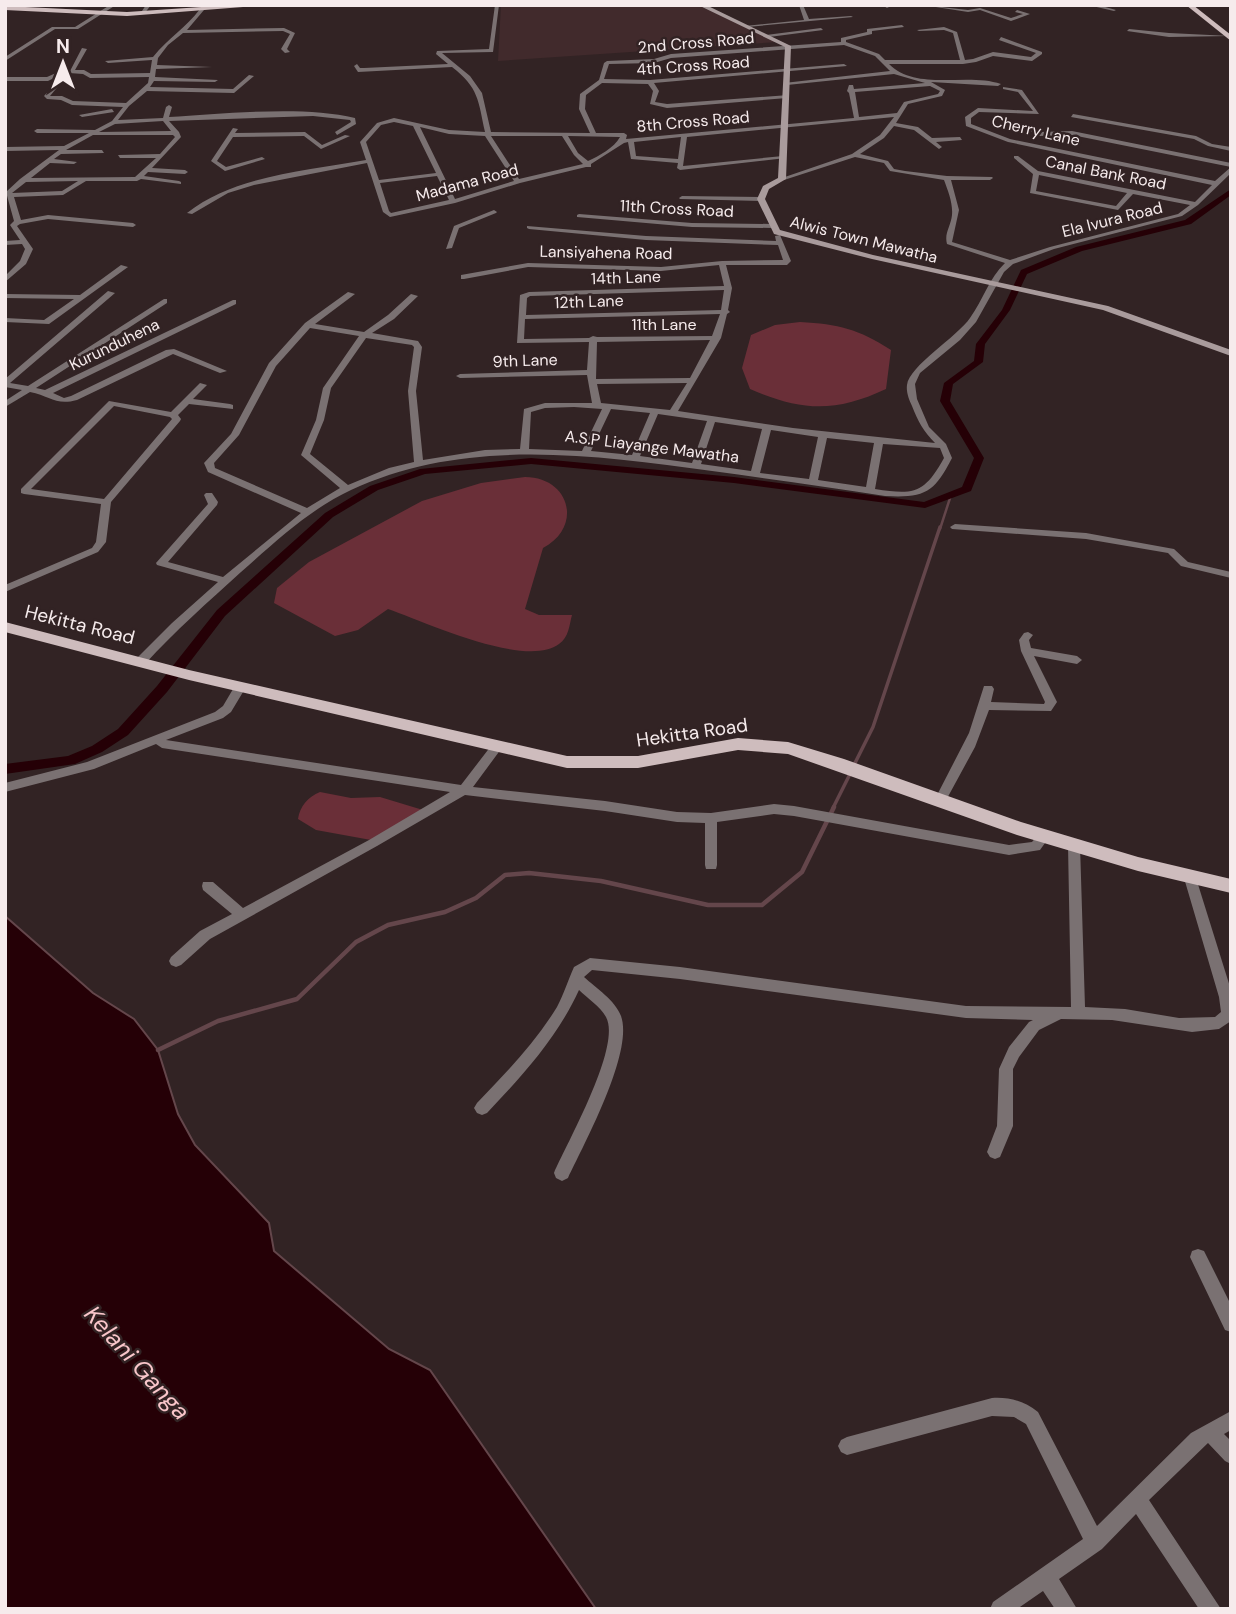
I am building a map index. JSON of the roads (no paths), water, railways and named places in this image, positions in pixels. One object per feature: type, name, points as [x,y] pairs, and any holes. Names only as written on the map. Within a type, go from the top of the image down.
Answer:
[{"type":"main road","points":[[5,8],[40,8],[101,14],[267,5]]},
{"type":"main road","points":[[1189,5],[1229,38]]},
{"type":"main road","name":"Hekitta Road","points":[[5,627],[189,675],[567,762],[638,762],[738,744],[771,744],[847,766],[940,802],[1044,836],[1190,878],[1231,886]]},
{"type":"street","points":[[63,11],[71,5]]},
{"type":"street","points":[[5,59],[54,28],[76,28],[114,5]]},
{"type":"street","points":[[142,13],[149,5]]},
{"type":"street","points":[[497,5],[492,49],[438,53],[468,77],[480,93],[487,134],[518,182]]},
{"type":"street","points":[[701,5],[788,46],[845,43],[861,48],[885,62],[894,72]]},
{"type":"street","points":[[801,5],[807,21]]},
{"type":"street","points":[[925,5],[968,11],[979,9],[1011,20],[1028,14],[1017,11]]},
{"type":"street","points":[[1090,5],[1114,10]]},
{"type":"street","points":[[8,193],[62,150],[114,122],[150,82],[155,58],[166,44],[190,26],[201,10]]},
{"type":"street","points":[[747,26],[851,17]]},
{"type":"street","points":[[5,26],[15,26]]},
{"type":"street","points":[[845,43],[843,39],[870,33],[869,30],[902,26]]},
{"type":"street","points":[[919,30],[944,28],[955,32],[963,62]]},
{"type":"street","points":[[181,32],[284,29],[293,33],[284,50],[287,52]]},
{"type":"street","points":[[769,35],[821,30]]},
{"type":"street","points":[[1129,30],[1229,38]]},
{"type":"street","points":[[237,44],[239,32]]},
{"type":"street","points":[[885,62],[963,62],[993,54],[1032,59],[1040,53],[1001,40]]},
{"type":"street","points":[[782,179],[788,46]]},
{"type":"street","name":"2nd Cross Road","points":[[607,63],[654,61],[671,56],[788,46]]},
{"type":"street","points":[[84,49],[71,72],[234,91],[251,76]]},
{"type":"street","points":[[108,61],[155,58]]},
{"type":"street","points":[[593,134],[582,110],[583,94],[601,80],[607,63]]},
{"type":"street","points":[[357,66],[358,70],[364,70],[452,65]]},
{"type":"street","name":"4th Cross Road","points":[[601,80],[650,82],[844,66]]},
{"type":"street","points":[[153,67],[209,67]]},
{"type":"street","points":[[682,198],[761,199],[766,188],[782,179],[855,155],[877,143],[895,125],[906,103],[943,93],[924,80],[894,72],[787,83]]},
{"type":"street","points":[[5,79],[48,79],[56,75]]},
{"type":"street","points":[[851,78],[850,91],[857,120]]},
{"type":"street","points":[[150,82],[215,80]]},
{"type":"street","points":[[924,80],[998,84]]},
{"type":"street","points":[[150,82],[206,85]]},
{"type":"street","points":[[650,82],[656,91],[652,103],[667,106],[787,96]]},
{"type":"street","points":[[57,84],[47,96],[49,98],[125,108]]},
{"type":"street","points":[[850,91],[932,84]]},
{"type":"street","name":"Cherry Lane","points":[[1005,88],[1020,91],[1037,113],[978,110],[968,117],[968,125],[1008,140],[1083,150],[1124,164],[1218,184]]},
{"type":"street","points":[[164,120],[169,107]]},
{"type":"street","points":[[82,116],[125,108]]},
{"type":"street","points":[[784,126],[900,115]]},
{"type":"street","points":[[114,122],[348,116],[354,123],[337,133],[363,142]]},
{"type":"street","points":[[242,117],[214,161],[225,169],[262,159]]},
{"type":"street","points":[[1073,117],[1196,138],[1210,145],[1231,149]]},
{"type":"street","points":[[22,180],[132,180],[140,177],[178,137],[164,120]]},
{"type":"street","name":"8th Cross Road","points":[[363,142],[379,124],[394,120],[449,132],[624,135],[622,141],[784,126]]},
{"type":"street","points":[[415,124],[453,202]]},
{"type":"street","points":[[895,125],[916,128],[939,147]]},
{"type":"street","points":[[1026,126],[1039,134],[1072,133],[1231,167]]},
{"type":"street","points":[[37,131],[177,133]]},
{"type":"street","points":[[231,135],[305,134],[321,147],[347,136]]},
{"type":"street","points":[[564,134],[576,154],[589,166]]},
{"type":"street","points":[[684,136],[680,168],[783,158]]},
{"type":"street","points":[[932,140],[960,139]]},
{"type":"street","name":"Madama Road","points":[[363,142],[386,212],[390,215],[428,210],[518,182],[589,166],[622,141]]},
{"type":"street","points":[[631,141],[633,158],[679,161]]},
{"type":"street","points":[[1083,150],[1102,146]]},
{"type":"street","points":[[5,149],[102,152]]},
{"type":"street","points":[[1124,164],[1136,155],[1125,151]]},
{"type":"street","points":[[855,155],[886,162],[892,170],[905,173],[947,178],[990,177]]},
{"type":"street","points":[[120,156],[162,156]]},
{"type":"street","name":"Canal Bank Road","points":[[1016,158],[1036,173],[1196,204]]},
{"type":"street","points":[[190,213],[226,192],[253,183],[370,161]]},
{"type":"street","points":[[46,162],[74,162]]},
{"type":"street","name":"Ela Ivura Road","points":[[1010,262],[1052,248],[1170,219],[1196,204],[1218,184],[1231,167]]},
{"type":"street","points":[[148,170],[185,172]]},
{"type":"street","points":[[31,173],[89,173]]},
{"type":"street","points":[[1036,173],[1032,192],[1118,208],[1131,192]]},
{"type":"street","points":[[376,181],[440,174]]},
{"type":"street","points":[[140,177],[179,183]]},
{"type":"street","points":[[943,446],[925,428],[912,398],[911,384],[916,372],[957,338],[973,320],[1010,262],[949,243],[948,231],[955,220],[952,190],[947,178]]},
{"type":"street","points":[[8,193],[63,194],[83,181]]},
{"type":"street","points":[[5,280],[23,262],[29,249],[12,224],[8,193]]},
{"type":"street","points":[[468,198],[477,203]]},
{"type":"street","name":"Alwis Town Mawatha","points":[[761,199],[775,229],[872,257],[1105,308],[1231,353]]},
{"type":"street","points":[[485,207],[502,214]]},
{"type":"street","points":[[448,248],[456,227],[494,212]]},
{"type":"street","name":"11th Cross Road","points":[[579,216],[775,229]]},
{"type":"street","points":[[12,224],[48,217],[133,225]]},
{"type":"street","points":[[529,227],[646,238],[780,243]]},
{"type":"street","points":[[717,338],[726,312],[728,288],[722,263],[784,263],[787,261],[775,229]]},
{"type":"street","points":[[5,243],[23,242]]},
{"type":"street","name":"Lansiyahena Road","points":[[464,277],[528,265],[661,269],[722,263]]},
{"type":"street","points":[[5,320],[46,322],[124,267]]},
{"type":"street","name":"14th Lane","points":[[522,317],[523,297],[529,294],[728,288]]},
{"type":"street","points":[[5,383],[111,293]]},
{"type":"street","points":[[308,512],[211,470],[209,463],[235,435],[272,365],[307,325],[351,294]]},
{"type":"street","points":[[5,296],[82,296]]},
{"type":"street","points":[[347,489],[306,455],[320,420],[327,388],[363,336],[391,317],[414,296]]},
{"type":"street","points":[[5,405],[164,302]]},
{"type":"street","name":"Kurunduhena","points":[[46,393],[233,302]]},
{"type":"street","name":"12th Lane","points":[[593,338],[520,341],[522,317],[726,312]]},
{"type":"street","points":[[307,325],[415,343],[418,347],[412,391],[419,464]]},
{"type":"street","points":[[586,452],[602,407],[591,372],[593,338]]},
{"type":"street","name":"11th Lane","points":[[593,338],[717,338],[673,412]]},
{"type":"street","points":[[5,383],[34,388],[62,401],[74,398],[174,351],[223,371]]},
{"type":"street","name":"9th Lane","points":[[460,376],[591,372]]},
{"type":"street","points":[[594,382],[693,380]]},
{"type":"street","points":[[173,415],[203,385]]},
{"type":"street","points":[[187,401],[230,407]]},
{"type":"street","points":[[5,589],[95,550],[101,542],[106,502],[176,422],[177,419],[173,415],[112,402],[24,491],[106,502]]},
{"type":"street","points":[[524,451],[526,414],[529,409],[544,405],[673,412],[823,435],[943,446]]},
{"type":"street","points":[[635,458],[654,411]]},
{"type":"street","points":[[696,466],[712,419]]},
{"type":"street","points":[[755,475],[768,428]]},
{"type":"street","points":[[813,483],[823,435]]},
{"type":"street","points":[[870,490],[879,441]]},
{"type":"street","name":"A.S.P Liayange Mawatha","points":[[143,661],[225,581],[308,512],[374,477],[419,464],[524,451],[586,452],[911,495],[923,493],[935,484],[948,458],[943,446]]},
{"type":"street","points":[[209,495],[212,505],[161,563],[225,581]]},
{"type":"street","points":[[955,527],[1110,541],[1171,551],[1185,564],[1231,575]]},
{"type":"street","points":[[986,706],[1047,708],[1051,702],[1027,651],[1024,640],[1028,635]]},
{"type":"street","points":[[1027,651],[1077,660]]},
{"type":"street","points":[[5,789],[90,766],[219,715],[227,709],[240,687]]},
{"type":"street","points":[[940,802],[972,745],[986,706],[988,689]]},
{"type":"street","points":[[162,744],[677,817],[710,818],[774,809],[1009,850],[1036,847],[1044,836]]},
{"type":"street","points":[[176,961],[205,936],[242,914],[373,844],[466,789],[498,745]]},
{"type":"street","points":[[710,818],[710,865]]},
{"type":"street","points":[[1074,845],[1078,1012]]},
{"type":"street","points":[[482,1108],[529,1059],[573,992],[579,971],[590,964],[966,1012],[1005,1015],[1078,1012],[1117,1014],[1198,1025],[1219,1023],[1226,1018],[1226,997],[1190,878]]},
{"type":"street","points":[[208,886],[242,914]]},
{"type":"street","points":[[562,1173],[602,1085],[616,1041],[616,1020],[612,1013],[577,979]]},
{"type":"street","points":[[995,1152],[1005,1126],[1006,1069],[1014,1052],[1034,1026],[1059,1014]]},
{"type":"street","points":[[1198,1257],[1231,1324]]},
{"type":"street","points":[[847,1446],[992,1407],[1021,1409],[1032,1418],[1095,1542]]},
{"type":"street","points":[[1000,1609],[1095,1542],[1138,1500],[1168,1465],[1197,1439],[1231,1420]]},
{"type":"street","points":[[1210,1432],[1231,1455]]},
{"type":"street","points":[[1138,1500],[1210,1609]]},
{"type":"street","points":[[1046,1578],[1067,1609]]},
{"type":"water","name":"Kelani Ganga","points":[[5,916],[93,993],[134,1019],[158,1050],[178,1114],[195,1145],[269,1223],[274,1251],[389,1349],[430,1370],[596,1609],[5,1609]]},
{"type":"waterway","points":[[5,769],[70,761],[97,749],[123,732],[162,689],[221,613],[329,515],[374,488],[424,471],[531,461],[734,480],[925,505],[967,489],[979,458],[945,401],[949,383],[978,362],[981,344],[1006,310],[1024,272],[1079,249],[1188,222],[1231,191]]},
{"type":"waterway","points":[[940,529],[951,495]]},
{"type":"waterway","points":[[853,767],[873,727],[940,527]]},
{"type":"waterway","points":[[833,808],[850,774]]},
{"type":"waterway","points":[[158,1050],[218,1021],[297,999],[356,942],[388,925],[445,912],[476,898],[505,875],[529,873],[601,881],[708,905],[762,905],[802,872],[834,807]]}]
